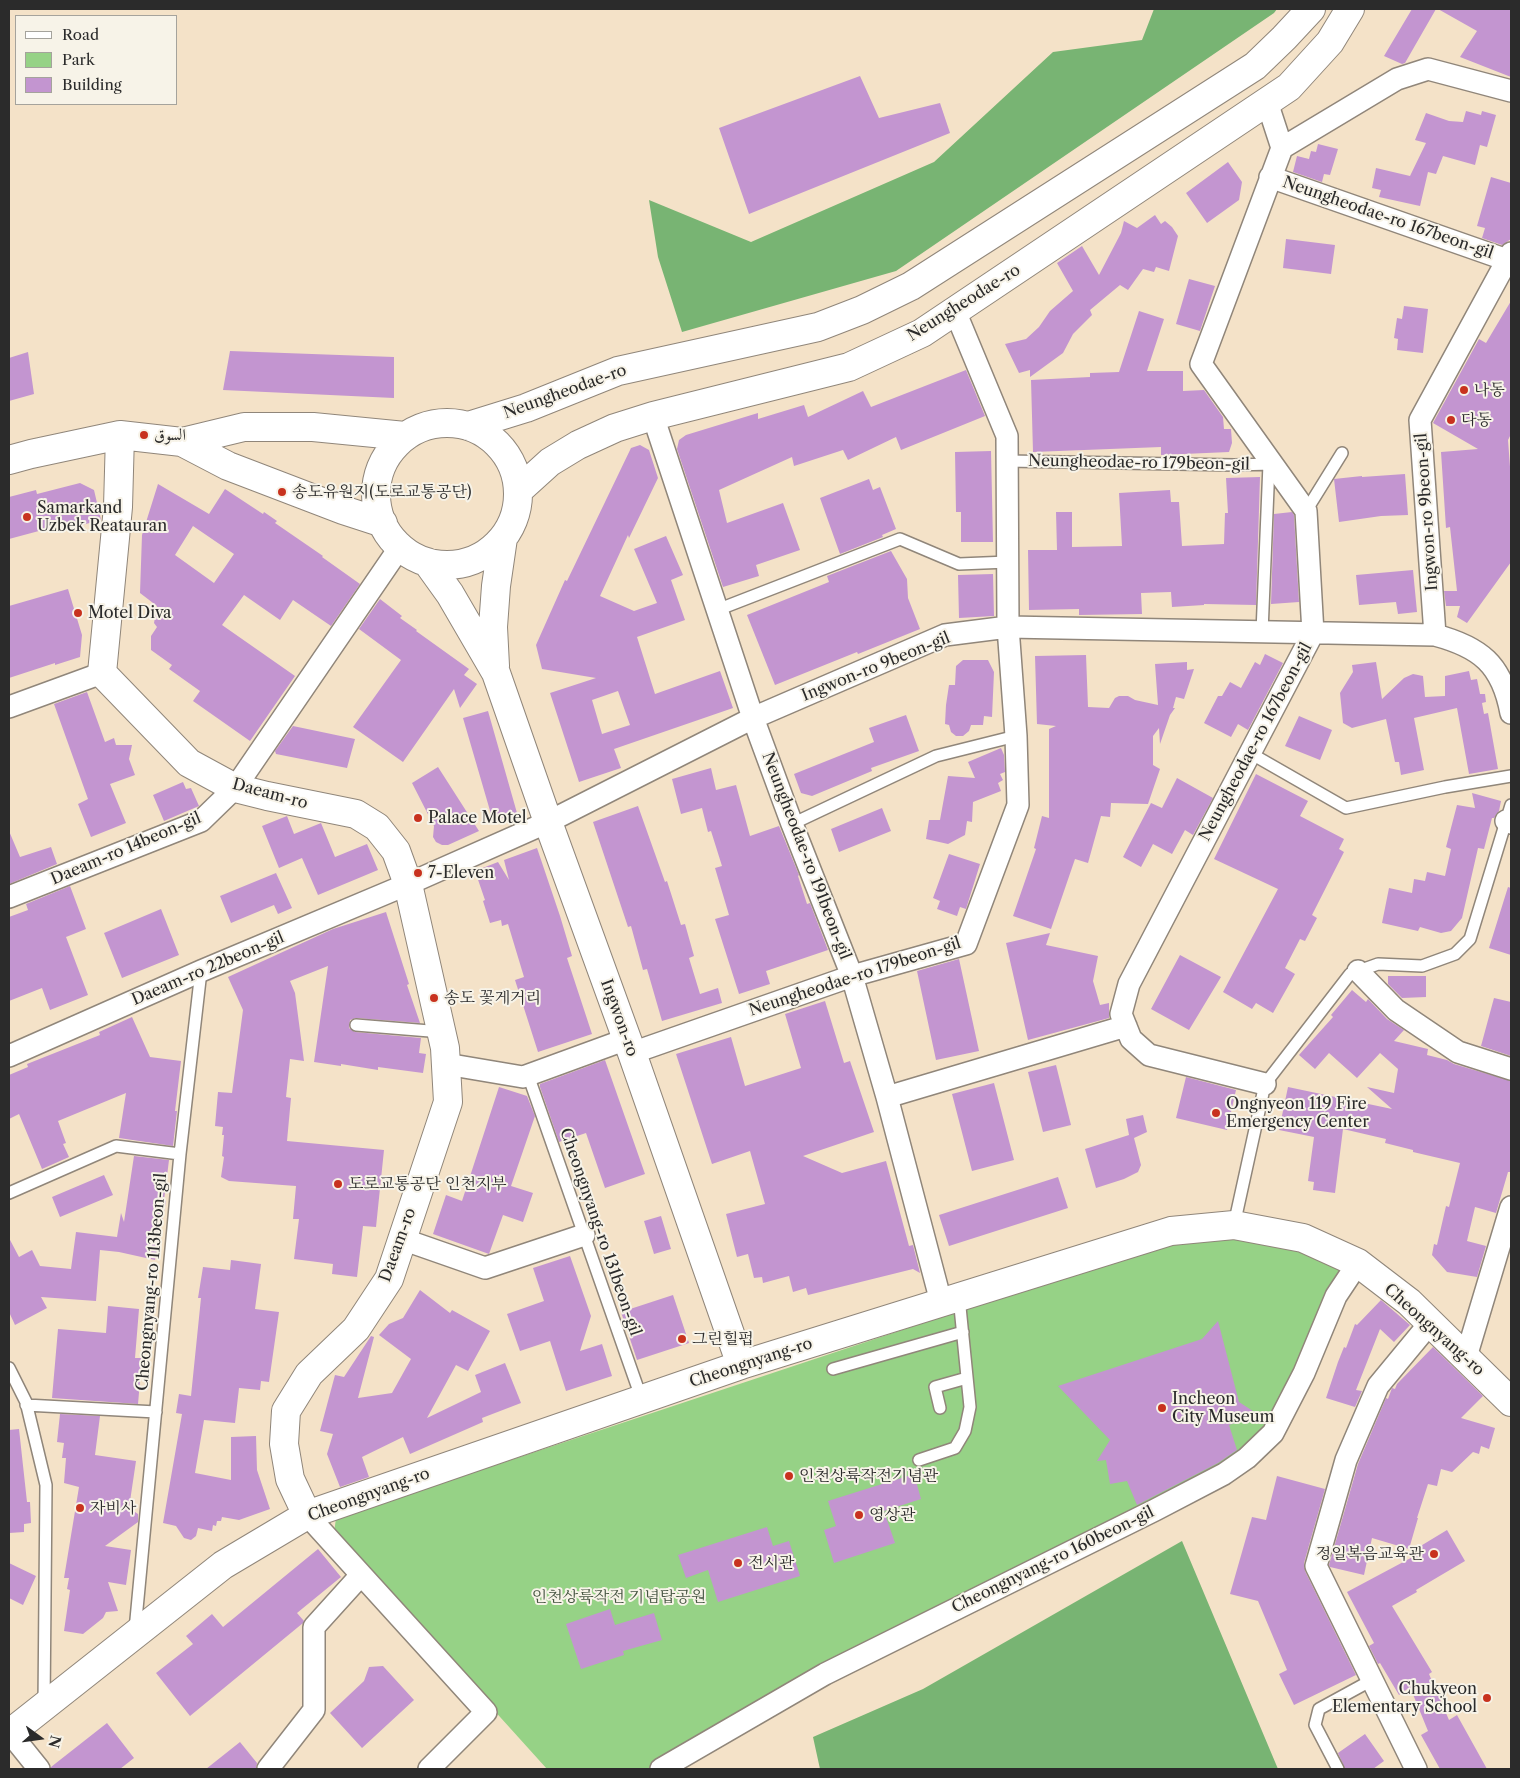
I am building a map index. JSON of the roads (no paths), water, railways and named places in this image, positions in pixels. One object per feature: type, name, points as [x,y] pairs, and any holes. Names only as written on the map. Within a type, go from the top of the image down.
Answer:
[{"type":"street","name":"Neungheodae-ro","points":[[468,426],[526,408],[618,371],[818,327],[862,310],[911,286],[1255,66],[1311,9]]},
{"type":"street","name":"Neungheodae-ro","points":[[518,491],[550,462],[578,444],[615,428],[653,416],[849,367],[922,333],[1289,87],[1330,42],[1350,9]]},
{"type":"street","points":[[1268,102],[1282,148],[1397,79],[1428,69],[1511,90]]},
{"type":"street","name":"Neungheodae-ro 167beon-gil","points":[[1265,1084],[1149,1055],[1131,1039],[1121,1014],[1128,984],[1313,633],[1306,511],[1201,364],[1282,148]]},
{"type":"street","name":"Neungheodae-ro 167beon-gil","points":[[1270,177],[1510,259]]},
{"type":"street","name":"Ingwon-ro 9beon-gil","points":[[1435,635],[1420,420],[1510,259]]},
{"type":"street","name":"Neungheodae-ro 179beon-gil","points":[[528,1075],[629,1046],[852,976],[966,944],[1018,805],[1016,736],[1008,627],[1007,436],[954,311]]},
{"type":"street","name":"Neungheodae-ro 191beon-gil","points":[[653,416],[753,718],[792,824],[852,976],[887,1097],[950,1300]]},
{"type":"street","points":[[496,672],[493,626],[496,586],[503,538],[514,516],[518,491],[514,469],[504,450],[488,435],[468,426],[446,422],[425,426],[405,436],[388,454],[378,476],[377,500],[383,523],[390,536],[400,547],[413,556],[427,562],[448,565],[469,562],[488,552],[503,538]]},
{"type":"street","points":[[9,460],[120,435],[182,442],[244,427],[313,427],[405,436]]},
{"type":"street","points":[[9,708],[102,674],[118,506],[120,435]]},
{"type":"street","points":[[182,442],[228,466],[343,510],[383,523]]},
{"type":"street","name":"Daeam-ro 14beon-gil","points":[[9,897],[201,821],[235,788],[400,547]]},
{"type":"street","points":[[427,562],[450,594],[496,672]]},
{"type":"street","name":"Ingwon-ro 9beon-gil","points":[[548,822],[753,718],[945,636],[1008,627],[1435,635],[1459,642],[1475,650],[1489,662],[1506,692],[1511,712]]},
{"type":"street","name":"Ingwon-ro","points":[[496,672],[741,1364]]},
{"type":"street","name":"Daeam-ro","points":[[102,674],[189,764],[235,788],[356,814],[378,827],[396,852],[408,884],[445,1048],[448,1102],[389,1279],[356,1329],[309,1374],[286,1411],[284,1444],[290,1479],[307,1515]]},
{"type":"street","name":"Daeam-ro 22beon-gil","points":[[9,1056],[201,971],[408,884],[548,822]]},
{"type":"street","points":[[1358,971],[1396,1010],[1458,1052],[1511,1069]]},
{"type":"street","points":[[887,1097],[1126,1026]]},
{"type":"street","points":[[446,1064],[523,1077],[528,1075]]},
{"type":"street","points":[[1466,1357],[1511,1207]]},
{"type":"street","name":"Cheongnyang-ro","points":[[9,1733],[223,1565],[307,1515],[741,1364],[1171,1231],[1234,1225],[1303,1238],[1358,1263],[1409,1302],[1511,1402]]},
{"type":"street","points":[[402,1239],[485,1268],[584,1235]]},
{"type":"street","name":"Cheongnyang-ro 160beon-gil","points":[[661,1769],[825,1674],[1155,1510],[1224,1474],[1247,1458],[1273,1433],[1304,1372],[1336,1296],[1358,1263]]},
{"type":"street","points":[[1416,1769],[1316,1566],[1346,1460],[1378,1386],[1430,1323]]},
{"type":"street","points":[[307,1515],[486,1712],[429,1769]]},
{"type":"street","points":[[268,1769],[314,1710],[314,1627],[361,1575]]},
{"type":"street","points":[[9,1733],[39,1769]]},
{"type":"lane","points":[[1306,511],[1342,453]]},
{"type":"lane","name":"Neungheodae-ro 179beon-gil","points":[[1007,462],[1271,464]]},
{"type":"lane","points":[[1262,632],[1271,464]]},
{"type":"lane","points":[[717,610],[900,540],[959,564],[1008,562]]},
{"type":"lane","points":[[792,824],[936,756],[1016,736]]},
{"type":"lane","points":[[1250,753],[1346,808],[1445,787],[1511,776]]},
{"type":"lane","points":[[1234,1225],[1265,1084],[1350,974],[1378,964],[1422,966],[1455,954],[1470,939],[1510,816]]},
{"type":"lane","name":"Cheongnyang-ro 113beon-gil","points":[[135,1635],[180,1154],[201,971]]},
{"type":"lane","points":[[356,1025],[442,1032]]},
{"type":"lane","name":"Cheongnyang-ro 131beon-gil","points":[[528,1075],[642,1400]]},
{"type":"lane","name":"Cheongnyang-ro 113beon-gil","points":[[9,1193],[116,1146],[180,1154]]},
{"type":"lane","points":[[919,1460],[955,1448],[965,1431],[970,1407],[963,1332],[950,1300]]},
{"type":"lane","points":[[833,1369],[963,1332]]},
{"type":"lane","points":[[9,1368],[26,1404],[46,1485],[44,1706]]},
{"type":"lane","points":[[940,1408],[935,1387],[967,1378]]},
{"type":"lane","name":"Cheongnyang-ro 113beon-gil","points":[[26,1404],[156,1412]]},
{"type":"lane","points":[[1338,1769],[1316,1725],[1316,1716],[1319,1709],[1372,1680]]},
{"type":"place","name":"나동","points":[[1464,390]]},
{"type":"place","name":"다동","points":[[1451,420]]},
{"type":"place","name":"السوق","points":[[144,435]]},
{"type":"place","name":"송도유원지(도로교통공단)","points":[[282,492]]},
{"type":"place","name":"Samarkand Uzbek Reatauran","points":[[27,517]]},
{"type":"place","name":"Motel Diva","points":[[78,613]]},
{"type":"place","name":"Palace Motel","points":[[418,818]]},
{"type":"place","name":"7-Eleven","points":[[418,873]]},
{"type":"place","name":"송도 꽃게거리","points":[[434,998]]},
{"type":"place","name":"Ongnyeon 119 Fire Emergency Center","points":[[1216,1113]]},
{"type":"place","name":"도로교통공단 인천지부","points":[[338,1184]]},
{"type":"place","name":"그린힐펍","points":[[682,1339]]},
{"type":"place","name":"Incheon City Museum","points":[[1162,1408]]},
{"type":"place","name":"인천상륙작전기념관","points":[[789,1476]]},
{"type":"place","name":"자비사","points":[[80,1508]]},
{"type":"place","name":"영상관","points":[[859,1515]]},
{"type":"place","name":"정일복음교육관","points":[[1434,1554]]},
{"type":"place","name":"전시관","points":[[738,1563]]},
{"type":"place","name":"Chukyeon Elementary School","points":[[1487,1698]]},
{"type":"park label","name":"인천상륙작전 기념탑공원","points":[[619,1597]]}]
